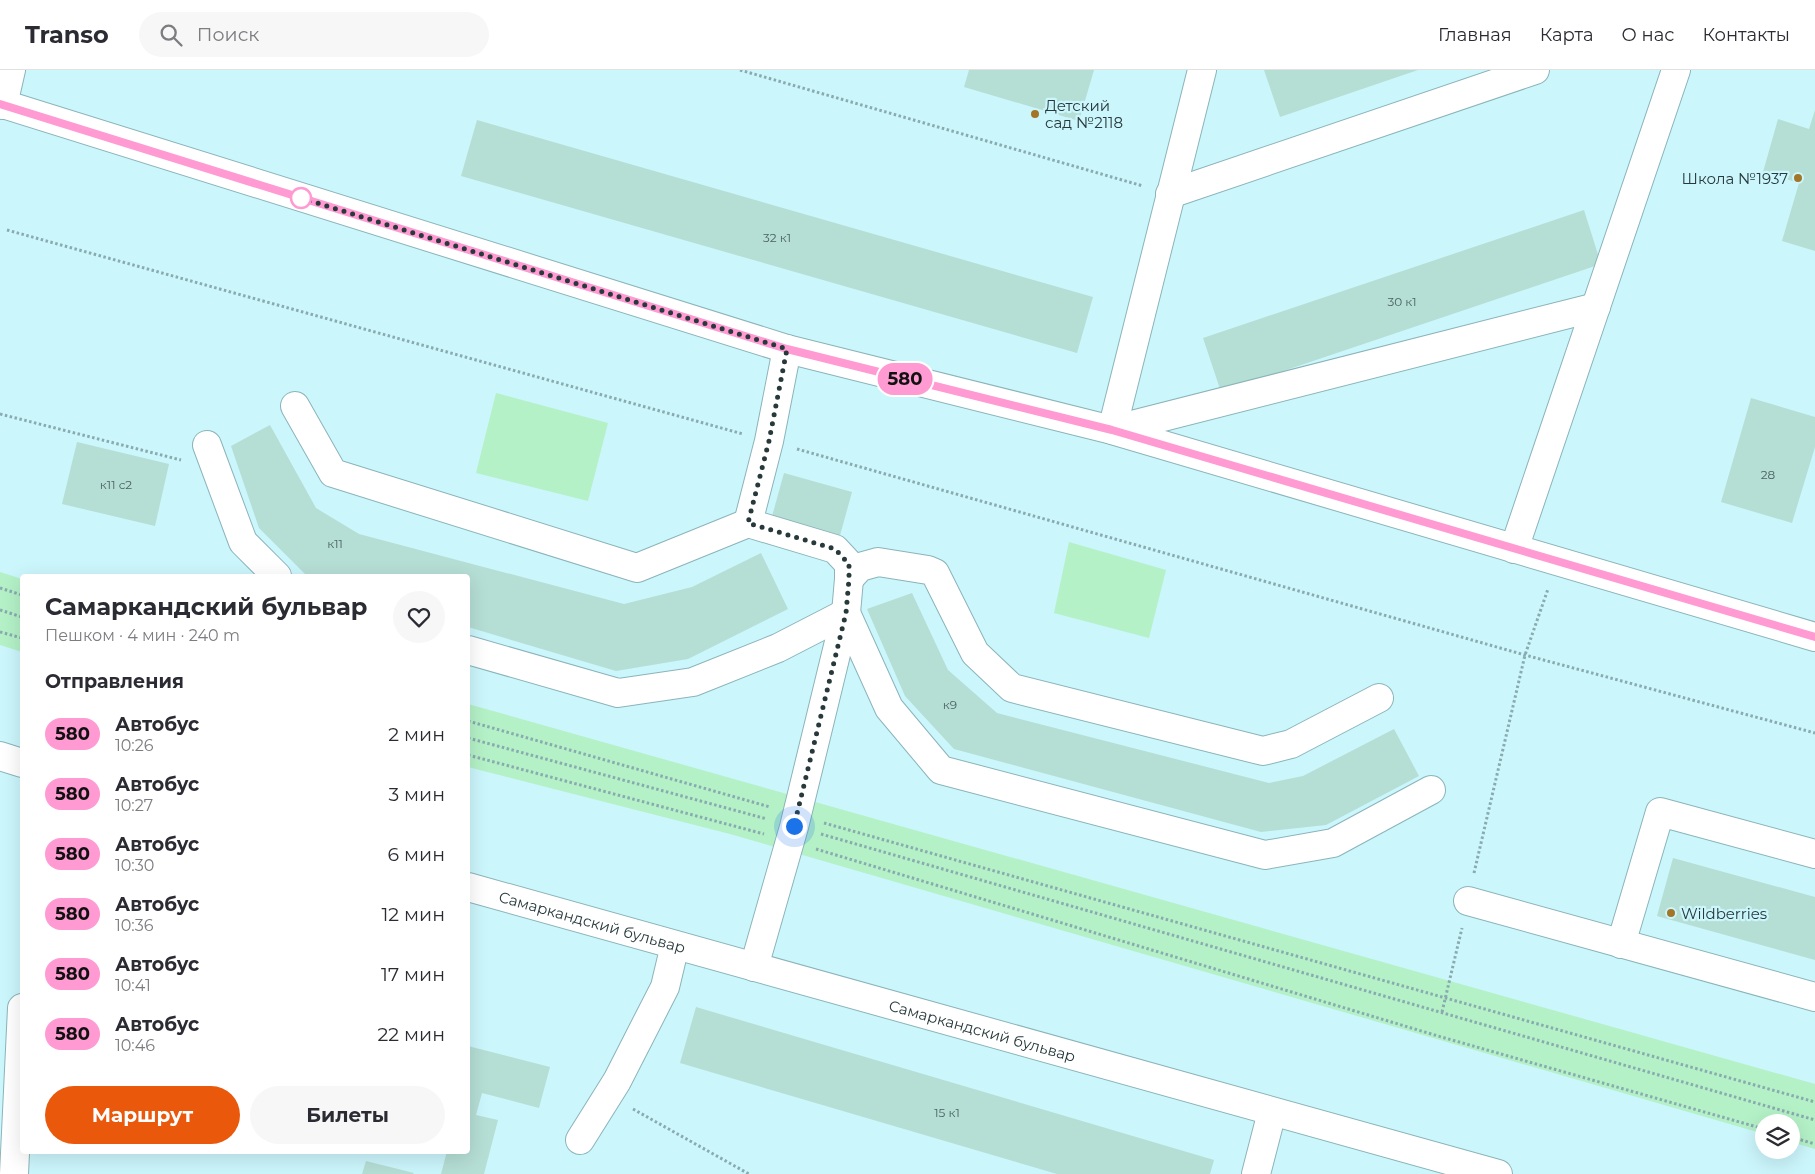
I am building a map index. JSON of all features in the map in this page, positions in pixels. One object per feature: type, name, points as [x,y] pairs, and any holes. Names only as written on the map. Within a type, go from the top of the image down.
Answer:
[{"type":"street","points":[[11,70],[2,104],[787,349],[1112,430],[1815,637]]},
{"type":"street","points":[[1112,430],[1202,70]]},
{"type":"street","points":[[1170,194],[1535,70]]},
{"type":"street","points":[[1514,549],[1676,70]]},
{"type":"street","points":[[1112,430],[1596,307]]},
{"type":"street","points":[[748,523],[769,441],[787,349]]},
{"type":"street","points":[[295,406],[333,473],[637,568],[748,523],[835,549],[849,564],[846,613],[793,827],[754,967]]},
{"type":"street","points":[[211,457],[243,542],[275,574]]},
{"type":"street","points":[[849,579],[860,567],[878,562],[928,570],[935,573],[975,653],[1012,688],[1263,751],[1291,744],[1379,698]]},
{"type":"street","points":[[470,651],[618,693],[693,682],[778,648],[846,613]]},
{"type":"street","points":[[846,613],[889,708],[941,770],[1265,855],[1333,843],[1431,790]]},
{"type":"street","points":[[0,756],[20,762]]},
{"type":"street","points":[[1621,944],[1660,812],[1815,854]]},
{"type":"street","name":"Самаркандский бульвар","points":[[470,888],[1498,1174]]},
{"type":"street","points":[[1468,901],[1815,997]]},
{"type":"street","points":[[580,1140],[617,1081],[665,986],[675,945]]},
{"type":"street","points":[[14,1174],[20,1050]]},
{"type":"street","points":[[1256,1174],[1272,1112]]},
{"type":"path","points":[[740,70],[1170,194]]},
{"type":"path","points":[[7,230],[769,441],[1526,655],[1815,733]]},
{"type":"path","points":[[0,414],[211,457]]},
{"type":"path","points":[[1442,1012],[1526,655],[1557,562]]},
{"type":"path","points":[[0,588],[20,594]]},
{"type":"path","points":[[0,610],[20,616]]},
{"type":"path","points":[[0,632],[20,637]]},
{"type":"path","points":[[470,722],[1438,1036],[1755,1126]]},
{"type":"path","points":[[470,739],[793,827],[1815,1120]]},
{"type":"path","points":[[470,755],[793,827],[1445,998],[1815,1102]]},
{"type":"path","points":[[608,1095],[749,1174]]},
{"type":"path","points":[[1800,1140],[1815,1144]]},
{"type":"green space","points":[[496,393],[608,423],[588,501],[476,473]]},
{"type":"green space","points":[[1069,542],[1166,570],[1149,638],[1054,613]]},
{"type":"green space","points":[[0,572],[20,578],[20,651],[0,645]]},
{"type":"green space","points":[[470,705],[1815,1084],[1815,1149],[1800,1145],[1800,1114],[1755,1114],[1755,1131],[730,834],[470,768]]},
{"type":"building","points":[[969,70],[1094,70],[1079,121],[964,87]]},
{"type":"building","points":[[1264,70],[1418,70],[1280,117]]},
{"type":"building","name":"Школа №1937","points":[[1815,110],[1815,251],[1782,241],[1799,183],[1763,172],[1778,119],[1809,129]]},
{"type":"building","points":[[477,120],[1093,297],[1077,353],[461,176]]},
{"type":"building","points":[[1584,210],[1601,264],[1221,392],[1203,338]]},
{"type":"building","points":[[1751,398],[1815,417],[1815,447],[1792,523],[1721,502]]},
{"type":"building","points":[[270,425],[316,508],[359,534],[624,604],[692,587],[761,553],[788,609],[688,659],[616,671],[470,628],[470,574],[305,574],[259,528],[231,446]]},
{"type":"building","points":[[77,442],[169,464],[155,526],[62,504]]},
{"type":"building","points":[[784,473],[852,492],[839,539],[771,520]]},
{"type":"building","points":[[912,593],[948,670],[997,713],[1269,783],[1303,776],[1394,729],[1419,776],[1326,825],[1261,832],[954,749],[905,696],[867,609]]},
{"type":"building","points":[[1673,858],[1815,897],[1815,960],[1657,916]]},
{"type":"building","points":[[696,1007],[1214,1160],[1210,1174],[1057,1174],[680,1063]]},
{"type":"building","points":[[470,1047],[550,1067],[539,1108],[482,1093],[476,1115],[498,1120],[484,1174],[441,1174],[446,1154],[470,1154]]},
{"type":"building","points":[[366,1161],[414,1173],[362,1174]]},
{"type":"bus line","name":"580","points":[[0,104],[787,349],[1112,430],[1815,637]]},
{"type":"place","name":"Детский сад №2118","points":[[1035,114]]},
{"type":"place","name":"Школа №1937","points":[[1798,178]]},
{"type":"place","name":"Wildberries","points":[[1671,913]]},
{"type":"route","points":[[301,198],[787,349],[769,441],[748,523],[835,549],[849,564],[846,613],[794,826]]}]
